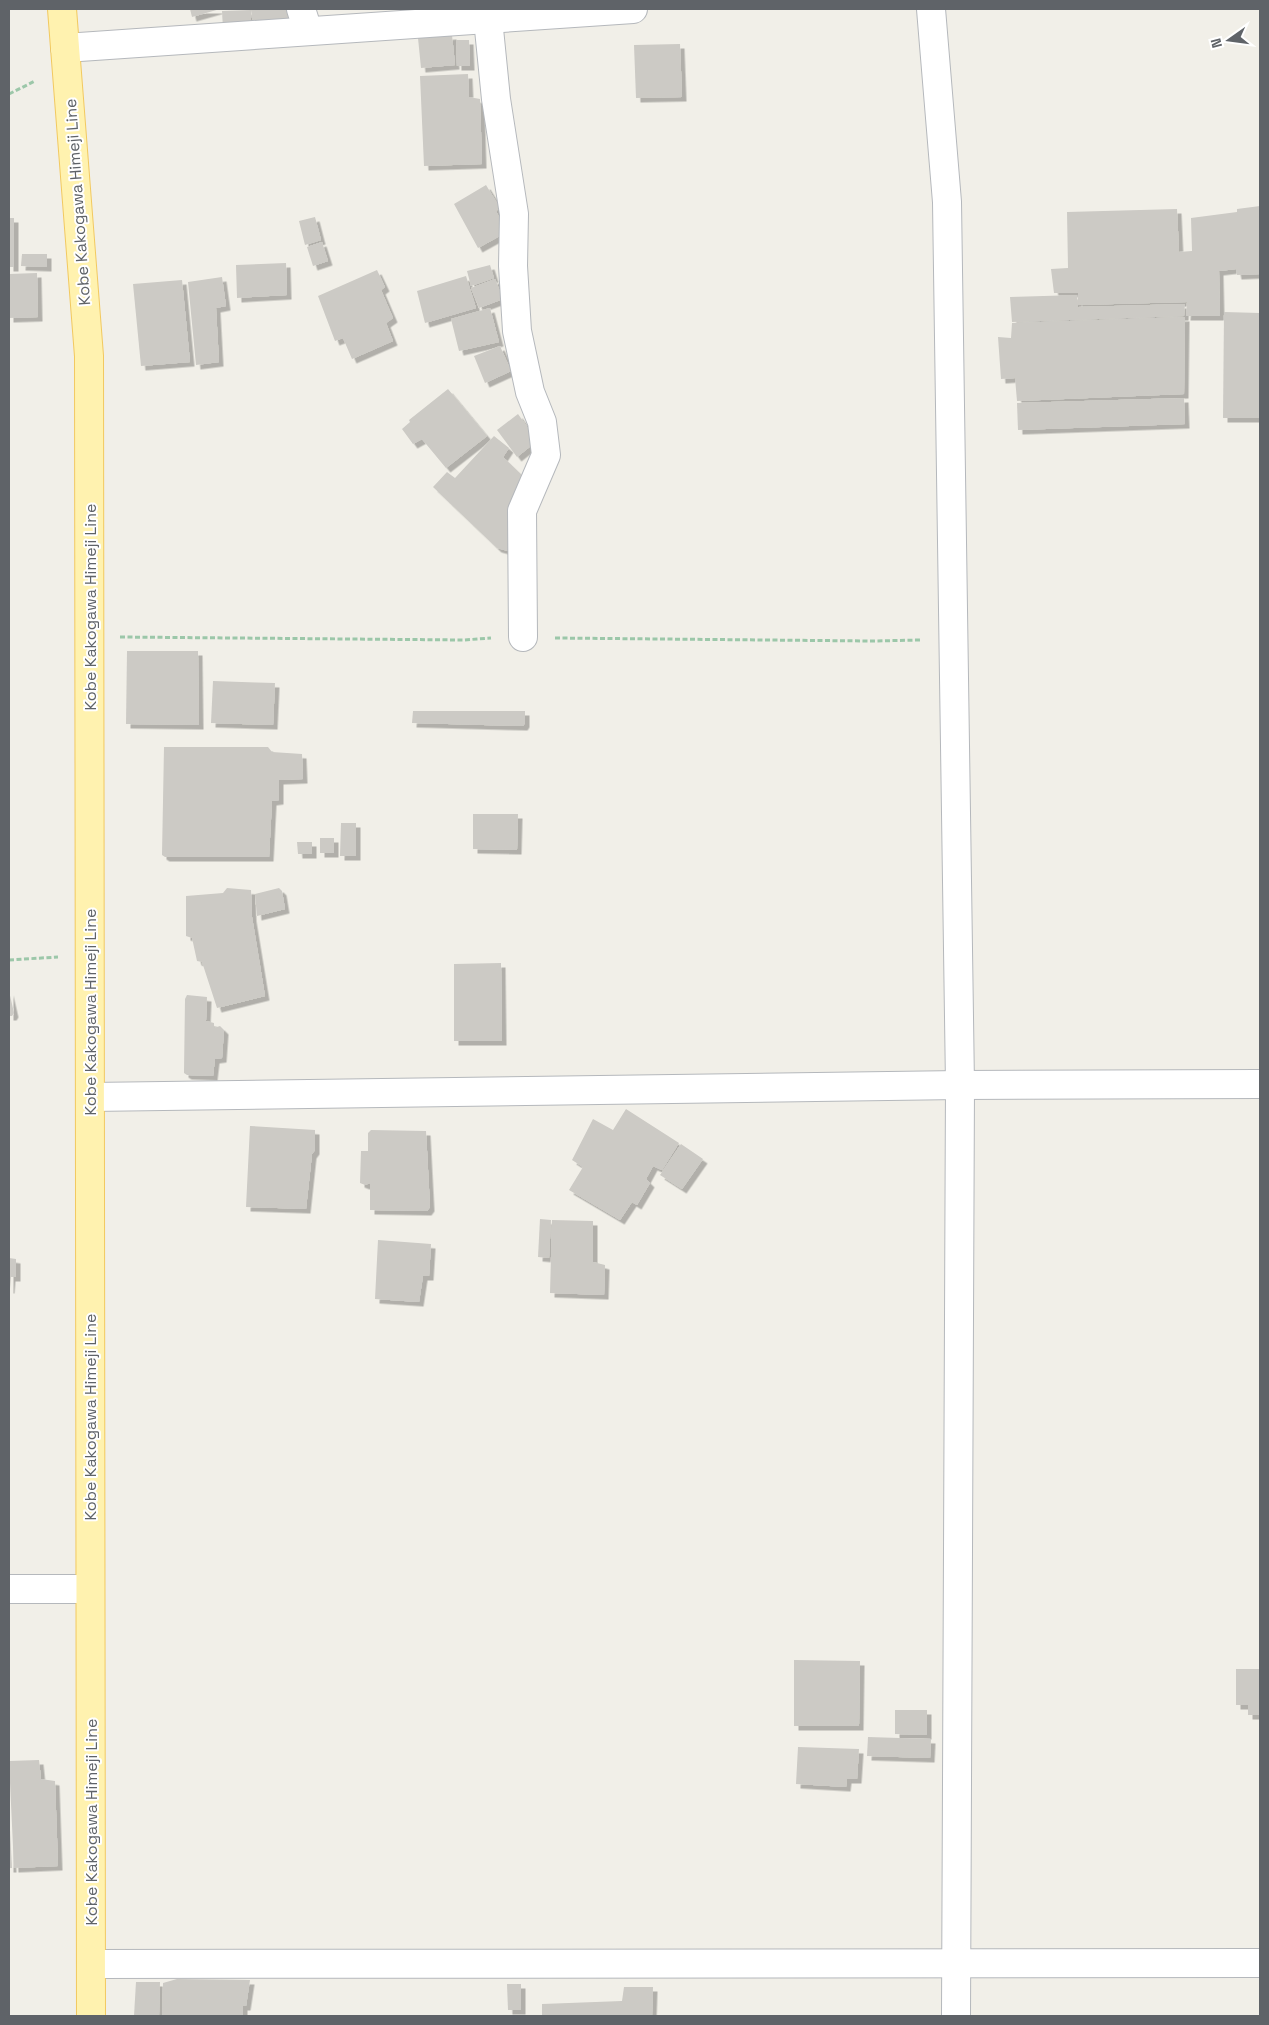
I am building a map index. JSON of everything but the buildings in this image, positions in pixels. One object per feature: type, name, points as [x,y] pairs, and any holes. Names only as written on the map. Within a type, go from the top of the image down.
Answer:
[{"type":"main road","name":"Kobe Kakogawa Himeji Line","points":[[62,9],[89,356],[91,2016]]},
{"type":"street","points":[[65,48],[305,20],[488,19],[633,9]]},
{"type":"street","points":[[931,9],[947,202],[960,1085],[956,2016]]},
{"type":"street","points":[[488,19],[496,98],[514,214],[513,266],[517,332],[530,392],[542,422],[546,455],[522,511],[523,637]]},
{"type":"street","points":[[90,1097],[960,1085],[1260,1084]]},
{"type":"street","points":[[9,1589],[90,1589]]},
{"type":"street","points":[[91,1964],[1260,1964]]},
{"type":"path","points":[[9,960],[90,954]]}]
